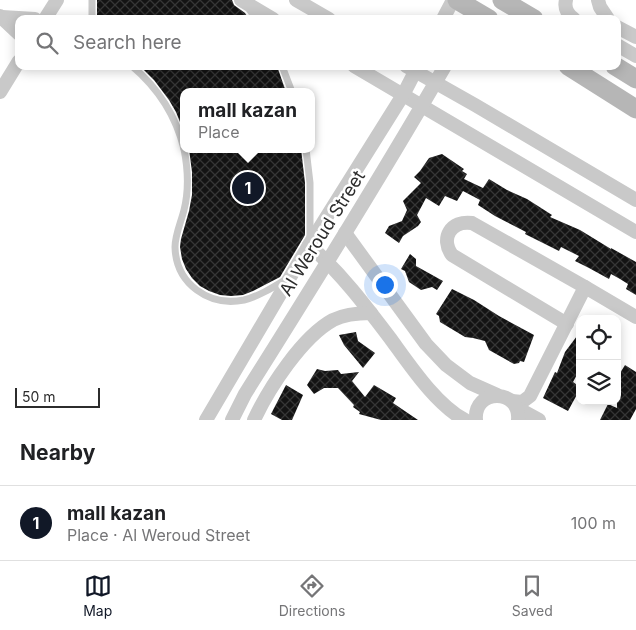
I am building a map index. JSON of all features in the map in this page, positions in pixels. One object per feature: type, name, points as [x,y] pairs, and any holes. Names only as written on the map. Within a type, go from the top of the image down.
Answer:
[{"type":"main road","points":[[457,0],[479,15]]},
{"type":"main road","points":[[502,0],[527,15]]},
{"type":"main road","points":[[574,70],[636,109]]},
{"type":"main road","points":[[621,70],[636,79]]},
{"type":"street","points":[[48,15],[57,0]]},
{"type":"street","points":[[296,0],[322,15]]},
{"type":"street","points":[[445,15],[453,0]]},
{"type":"street","points":[[566,0],[566,9],[569,15]]},
{"type":"street","points":[[598,0],[605,15]]},
{"type":"street","points":[[243,1],[266,15]]},
{"type":"street","points":[[1,17],[15,18]]},
{"type":"street","points":[[1,17],[15,30]]},
{"type":"street","points":[[621,29],[636,38]]},
{"type":"street","points":[[621,47],[636,56]]},
{"type":"street","points":[[0,92],[15,68]]},
{"type":"street","points":[[361,70],[636,232]]},
{"type":"street","name":"Al Weroud Street","points":[[206,420],[310,245],[403,95],[412,70]]},
{"type":"street","points":[[416,70],[636,200]]},
{"type":"street","name":"Al Weroud Street","points":[[232,420],[245,394],[422,107],[443,70]]},
{"type":"street","points":[[566,324],[452,255],[448,250],[447,237],[454,227],[459,223],[472,223],[636,317]]},
{"type":"street","points":[[345,233],[426,344],[446,365],[470,382],[497,396]]},
{"type":"street","points":[[310,245],[328,261],[371,313],[425,385],[442,402],[465,420]]},
{"type":"street","points":[[515,410],[517,402],[522,402],[530,396],[585,287]]},
{"type":"street","points":[[254,420],[272,386],[293,357],[318,330],[334,320],[352,314],[371,313]]},
{"type":"street","points":[[476,420],[477,407],[482,401],[489,397],[497,396],[505,397],[515,410],[539,420]]},
{"type":"lane","points":[[92,0],[92,15]]},
{"type":"lane","points":[[243,1],[253,15]]},
{"type":"lane","points":[[136,70],[165,103],[180,136]]},
{"type":"lane","points":[[284,70],[290,88]]},
{"type":"lane","points":[[185,153],[188,178],[187,193],[175,244],[180,270],[190,284],[196,290],[215,299],[229,301],[255,297],[290,278]]},
{"type":"lane","points":[[306,153],[310,183],[310,245]]},
{"type":"building","points":[[97,0],[232,0],[234,5],[246,15],[97,15]]},
{"type":"building","points":[[144,70],[278,70],[285,88],[180,88],[180,122],[169,100]]},
{"type":"building","points":[[190,153],[301,153],[305,183],[305,235],[280,277],[243,295],[231,296],[209,291],[192,278],[182,259],[180,247],[192,195]]},
{"type":"building","points":[[442,154],[464,169],[462,171],[467,174],[464,179],[483,188],[489,179],[527,199],[552,215],[550,217],[580,230],[636,262],[636,295],[626,289],[628,284],[620,279],[611,274],[609,279],[575,261],[579,256],[561,247],[559,251],[525,234],[526,232],[478,205],[480,200],[463,191],[457,201],[445,196],[439,206],[426,198],[417,215],[421,222],[403,236],[399,243],[385,233],[389,226],[402,221],[407,210],[403,201],[421,183],[414,177],[429,158]]},
{"type":"building","points":[[410,254],[416,259],[416,266],[443,281],[437,290],[432,287],[421,290],[409,282],[405,271],[401,269]]},
{"type":"building","points":[[452,289],[534,335],[524,362],[520,361],[514,364],[489,350],[485,341],[465,337],[440,322],[439,316],[436,314]]},
{"type":"building","points":[[356,332],[358,341],[375,353],[363,368],[344,345],[339,335]]},
{"type":"building","points":[[576,337],[576,376],[573,382],[576,384],[576,396],[568,411],[543,398],[555,372],[557,373],[565,352]]},
{"type":"building","points":[[625,365],[636,372],[636,409],[630,420],[600,420],[608,405],[617,408],[617,405],[621,405],[621,372]]},
{"type":"building","points":[[317,369],[325,371],[338,370],[341,374],[359,372],[352,381],[365,397],[374,385],[396,398],[393,403],[418,420],[381,420],[359,414],[360,412],[353,407],[354,405],[338,388],[324,388],[314,394],[307,385]]},
{"type":"building","points":[[286,385],[303,395],[292,420],[282,420],[271,414]]},
{"type":"place","name":"mall kazan","points":[[248,188]]}]
